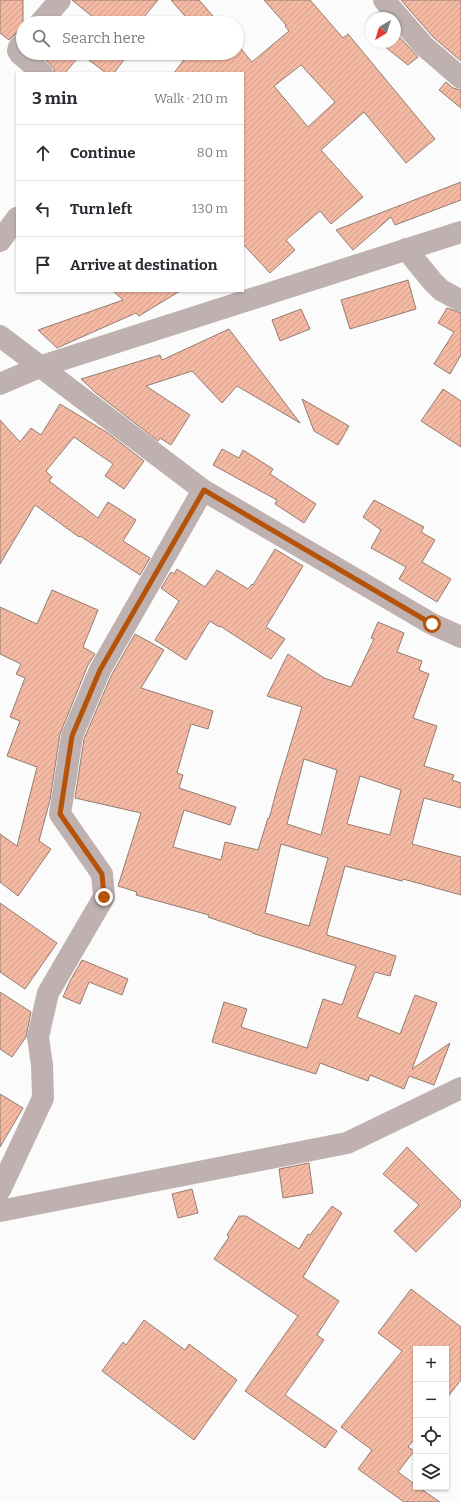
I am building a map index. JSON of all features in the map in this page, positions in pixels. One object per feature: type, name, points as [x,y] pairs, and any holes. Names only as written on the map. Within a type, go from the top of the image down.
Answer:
[{"type":"street","points":[[46,16],[60,0]]},
{"type":"street","points":[[384,0],[424,46],[461,78]]},
{"type":"street","points":[[27,60],[41,72]]},
{"type":"street","points":[[0,241],[16,219]]},
{"type":"street","points":[[0,384],[42,366],[461,232]]},
{"type":"street","points":[[406,249],[441,290],[461,301]]},
{"type":"street","points":[[0,336],[42,366],[204,490],[432,624],[461,637]]},
{"type":"street","points":[[0,1190],[43,1098],[42,1065],[38,1037],[48,993],[104,897],[102,874],[60,814],[72,736],[100,670],[204,490]]},
{"type":"street","points":[[0,1211],[347,1143],[461,1088]]},
{"type":"building","points":[[0,0],[23,0],[23,16],[16,16],[16,33],[9,40],[0,33]]},
{"type":"building","points":[[72,0],[158,0],[145,16],[91,16]]},
{"type":"building","points":[[171,0],[199,0],[213,16],[185,16]]},
{"type":"building","points":[[264,0],[310,0],[343,38],[348,34],[435,139],[406,163],[364,112],[321,150],[363,197],[331,224],[320,211],[286,240],[295,250],[270,273],[244,245],[244,72],[175,72],[184,60],[244,60],[244,52],[252,62],[289,31],[285,26],[286,25]],"holes":[[[301,65],[335,102],[308,127],[274,86]]]},
{"type":"building","points":[[401,0],[461,0],[461,61],[433,37]]},
{"type":"building","points":[[401,39],[418,57],[408,65],[387,48],[401,48]]},
{"type":"building","points":[[46,60],[76,60],[66,72],[54,72],[54,69]]},
{"type":"building","points":[[89,60],[124,60],[115,72],[105,72]]},
{"type":"building","points":[[446,82],[453,88],[461,90],[461,108],[439,90]]},
{"type":"building","points":[[461,182],[461,200],[395,225],[391,217],[353,250],[336,230]]},
{"type":"building","points":[[408,280],[416,309],[350,329],[341,300]]},
{"type":"building","points":[[114,292],[178,292],[139,316],[136,313],[57,348],[38,330],[123,300]]},
{"type":"building","points":[[447,308],[461,313],[461,355],[450,374],[434,364],[454,332],[438,323]]},
{"type":"building","points":[[301,309],[310,329],[280,341],[272,320]]},
{"type":"building","points":[[229,329],[300,423],[237,386],[222,403],[192,371],[146,386],[190,415],[171,445],[160,438],[158,441],[96,393],[81,379],[160,355],[162,360]]},
{"type":"building","points":[[443,389],[461,401],[461,447],[421,421]]},
{"type":"building","points":[[302,399],[349,426],[338,445],[314,431]]},
{"type":"building","points":[[60,404],[108,433],[144,461],[124,489],[105,476],[113,464],[74,437],[46,471],[52,477],[49,481],[98,518],[108,502],[136,520],[123,541],[150,558],[140,575],[80,536],[79,537],[35,505],[0,564],[0,420],[20,442],[31,428],[41,435]]},
{"type":"building","points":[[222,449],[239,458],[243,450],[273,469],[270,474],[316,504],[304,523],[275,504],[277,500],[213,465]]},
{"type":"building","points":[[374,500],[424,527],[421,532],[435,540],[422,562],[451,579],[437,602],[399,579],[406,567],[371,548],[381,530],[363,517]]},
{"type":"building","points":[[275,549],[303,566],[266,627],[285,639],[271,659],[210,621],[186,660],[155,640],[179,601],[161,588],[171,572],[174,574],[177,569],[205,587],[217,570],[248,589],[252,584],[253,585]]},
{"type":"building","points":[[52,590],[98,610],[83,647],[95,654],[88,665],[60,734],[50,800],[39,841],[51,849],[18,896],[0,882],[0,834],[17,846],[37,767],[7,756],[20,721],[10,717],[25,678],[16,674],[21,664],[0,654],[0,607],[37,624]]},
{"type":"building","points":[[378,622],[404,633],[397,652],[422,661],[419,670],[429,674],[413,718],[437,726],[424,766],[454,775],[452,780],[461,783],[461,808],[424,798],[412,844],[461,857],[461,895],[403,879],[402,881],[345,866],[327,932],[327,935],[396,956],[390,976],[375,972],[357,1017],[400,1034],[415,995],[437,1003],[412,1069],[450,1043],[434,1085],[409,1076],[404,1089],[370,1075],[368,1081],[320,1063],[316,1074],[212,1042],[224,1002],[247,1009],[241,1027],[307,1048],[323,999],[342,1005],[356,966],[252,933],[208,917],[209,915],[136,895],[137,892],[118,886],[141,813],[75,798],[84,739],[111,676],[135,634],[164,650],[141,688],[213,711],[208,729],[191,724],[177,773],[183,775],[179,788],[236,807],[230,825],[184,810],[173,847],[221,860],[225,842],[258,850],[268,818],[269,819],[302,707],[267,696],[288,654],[324,678],[351,687],[374,639],[371,638]],"holes":[[[304,759],[337,770],[321,835],[287,824]],[[360,776],[401,790],[390,835],[347,824]],[[281,844],[328,858],[309,926],[265,913]]]},
{"type":"building","points":[[0,903],[57,943],[25,989],[0,972]]},
{"type":"building","points":[[82,960],[128,979],[122,995],[89,982],[80,1004],[63,997]]},
{"type":"building","points":[[0,992],[31,1012],[26,1037],[12,1057],[0,1049]]},
{"type":"building","points":[[0,1094],[23,1108],[0,1147]]},
{"type":"building","points":[[407,1147],[461,1201],[461,1206],[416,1252],[394,1231],[419,1205],[383,1174]]},
{"type":"building","points":[[309,1163],[313,1193],[283,1198],[279,1169]]},
{"type":"building","points":[[192,1189],[198,1213],[178,1218],[172,1194]]},
{"type":"building","points":[[332,1206],[342,1213],[303,1277],[339,1301],[317,1335],[324,1340],[285,1395],[337,1431],[325,1448],[245,1391],[298,1316],[214,1259],[229,1237],[227,1235],[239,1216],[246,1216],[299,1249],[308,1234],[310,1235]]},
{"type":"building","points":[[411,1289],[461,1327],[461,1380],[449,1395],[449,1346],[413,1346],[413,1441],[408,1447],[413,1450],[413,1452],[398,1472],[413,1483],[413,1490],[422,1490],[440,1502],[404,1502],[358,1469],[372,1450],[341,1427],[402,1351],[378,1333]]},
{"type":"building","points":[[144,1320],[185,1350],[189,1344],[237,1380],[194,1440],[102,1371],[123,1342],[126,1345]]},
{"type":"route","points":[[104,897],[102,874],[60,814],[72,736],[100,670],[204,490],[432,624]]}]
